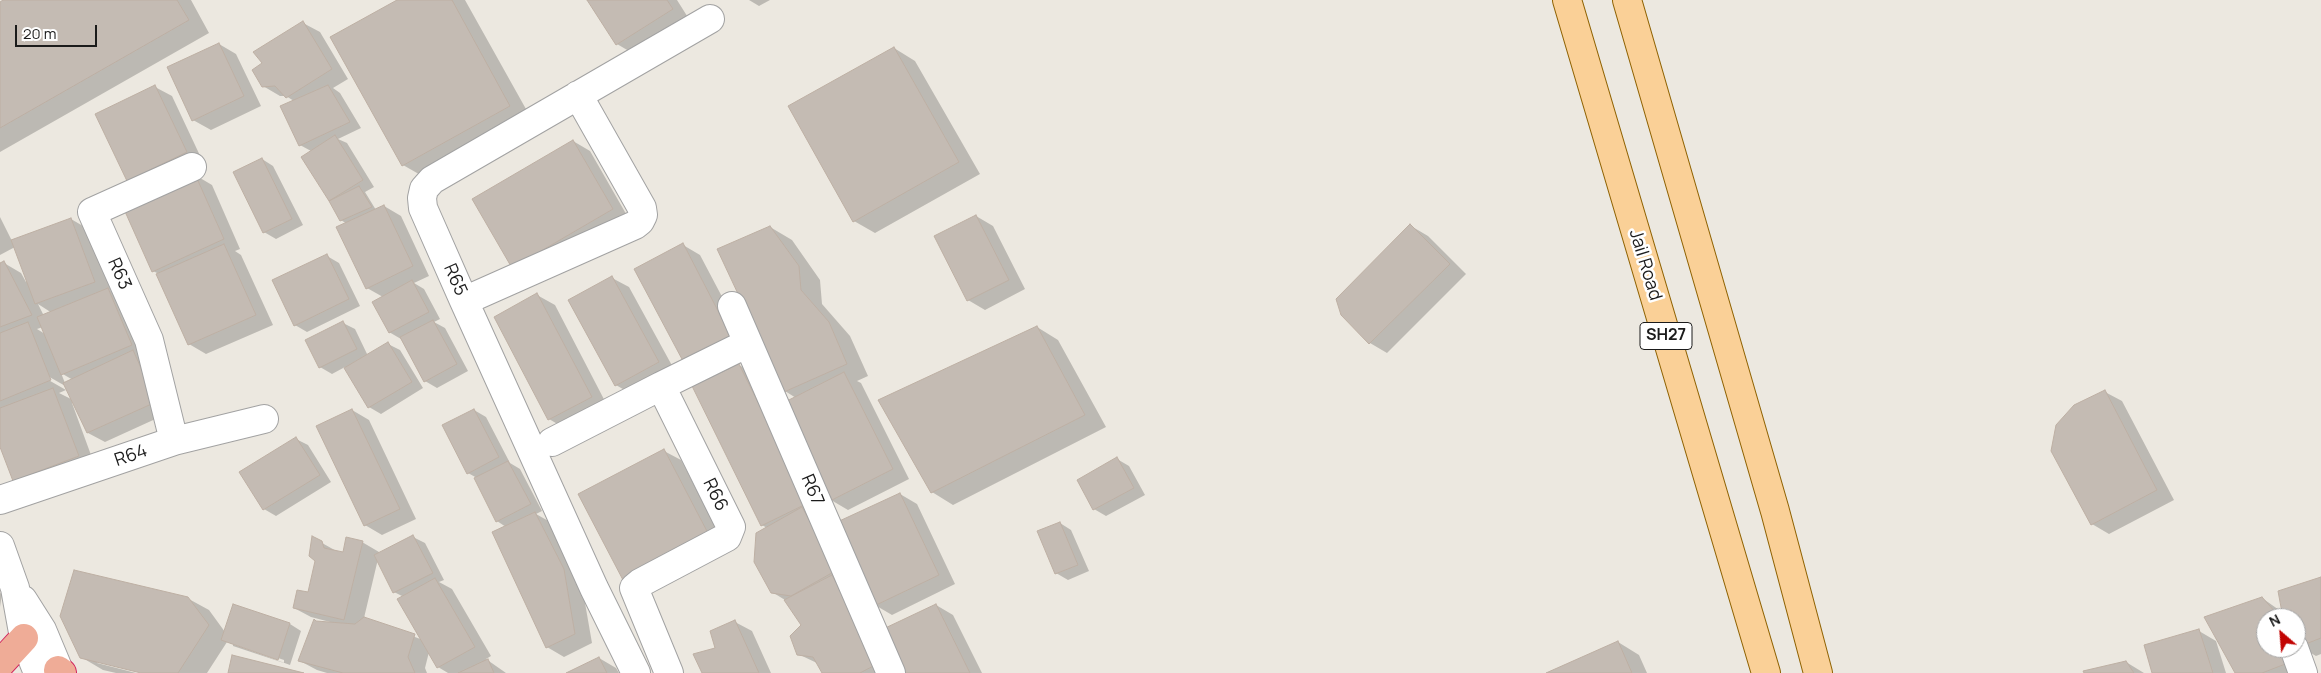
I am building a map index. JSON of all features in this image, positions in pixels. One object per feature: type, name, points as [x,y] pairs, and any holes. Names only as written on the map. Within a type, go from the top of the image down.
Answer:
[{"type":"highway","points":[[0,664],[24,638]]},
{"type":"main road","name":"Jail Road","points":[[1567,0],[1766,673]]},
{"type":"main road","points":[[1627,0],[1772,502],[1818,673]]},
{"type":"street","name":"R65","points":[[636,673],[594,588],[464,301],[424,208],[422,198],[424,189],[432,180],[710,19]]},
{"type":"street","points":[[464,301],[640,221],[642,208],[578,95]]},
{"type":"street","name":"R63","points":[[174,441],[149,340],[92,212],[192,167]]},
{"type":"street","name":"R67","points":[[732,306],[891,673]]},
{"type":"street","points":[[552,442],[748,343]]},
{"type":"street","name":"R66","points":[[603,603],[727,537],[731,527],[661,386]]},
{"type":"street","name":"R64","points":[[0,500],[174,441],[264,419]]},
{"type":"street","points":[[0,546],[15,588],[24,638],[55,672]]},
{"type":"street","points":[[15,588],[42,630],[55,672]]},
{"type":"street","points":[[634,588],[669,673]]},
{"type":"street","points":[[2298,658],[2303,673]]},
{"type":"building","points":[[3,0],[177,0],[189,20],[0,128],[0,2]]},
{"type":"building","points":[[397,0],[452,0],[510,106],[402,166],[330,37]]},
{"type":"building","points":[[587,0],[667,0],[673,9],[616,45]]},
{"type":"building","points":[[303,21],[332,69],[286,98],[275,86],[262,87],[252,70],[262,63],[253,52]]},
{"type":"building","points":[[219,43],[244,96],[192,121],[167,67]]},
{"type":"building","points":[[894,47],[959,162],[853,222],[788,106]]},
{"type":"building","points":[[155,85],[187,152],[127,181],[95,114]]},
{"type":"building","points":[[328,85],[350,122],[299,146],[280,106]]},
{"type":"building","points":[[335,135],[363,180],[329,201],[301,157]]},
{"type":"building","points":[[573,140],[613,209],[512,268],[472,199]]},
{"type":"building","points":[[262,158],[292,219],[263,233],[233,172]]},
{"type":"building","points":[[195,174],[224,239],[152,272],[123,207]]},
{"type":"building","points":[[359,186],[372,207],[340,221],[329,201]]},
{"type":"building","points":[[384,205],[413,266],[366,289],[336,227]]},
{"type":"building","points":[[976,215],[1009,280],[967,301],[934,236]]},
{"type":"building","points":[[71,218],[95,282],[35,304],[11,240]]},
{"type":"building","points":[[1410,224],[1450,264],[1369,344],[1341,315],[1336,299]]},
{"type":"building","points":[[770,226],[799,266],[801,290],[829,322],[847,364],[784,392],[717,249]]},
{"type":"building","points":[[683,243],[731,336],[683,361],[634,269]]},
{"type":"building","points":[[224,244],[256,315],[188,345],[156,274]]},
{"type":"building","points":[[327,254],[349,299],[294,326],[272,280]]},
{"type":"building","points":[[4,261],[32,315],[0,327],[0,263]]},
{"type":"building","points":[[612,276],[659,362],[615,386],[568,300]]},
{"type":"building","points":[[412,280],[429,312],[389,333],[372,302]]},
{"type":"building","points":[[108,288],[132,345],[61,375],[37,317]]},
{"type":"building","points":[[537,293],[592,397],[548,420],[494,317]]},
{"type":"building","points":[[433,320],[457,364],[424,382],[400,337]]},
{"type":"building","points":[[343,321],[357,349],[319,368],[305,340]]},
{"type":"building","points":[[28,322],[51,380],[0,401],[0,333]]},
{"type":"building","points":[[1037,326],[1085,415],[931,493],[878,400]]},
{"type":"building","points":[[388,342],[412,382],[368,408],[344,368]]},
{"type":"building","points":[[133,350],[156,402],[87,433],[63,383]]},
{"type":"building","points":[[739,364],[808,503],[761,526],[692,386]]},
{"type":"building","points":[[844,372],[893,469],[830,501],[781,404]]},
{"type":"building","points":[[53,388],[79,456],[13,481],[0,447],[0,408]]},
{"type":"building","points":[[2105,390],[2157,490],[2091,525],[2051,451],[2056,425],[2074,405]]},
{"type":"building","points":[[352,409],[400,509],[364,526],[316,426]]},
{"type":"building","points":[[474,409],[499,457],[467,474],[442,425]]},
{"type":"building","points":[[296,437],[320,475],[263,510],[239,472]]},
{"type":"building","points":[[664,449],[709,535],[623,580],[578,494]]},
{"type":"building","points":[[1117,457],[1134,488],[1093,510],[1077,480]]},
{"type":"building","points":[[508,461],[531,504],[496,522],[474,478]]},
{"type":"building","points":[[900,493],[939,575],[874,606],[835,523]]},
{"type":"building","points":[[802,507],[837,570],[791,596],[771,593],[754,562],[756,533]]},
{"type":"building","points":[[535,512],[564,569],[575,634],[546,648],[492,532]]},
{"type":"building","points":[[1060,522],[1078,565],[1055,574],[1037,531]]},
{"type":"building","points":[[413,535],[433,573],[393,593],[374,555]]},
{"type":"building","points":[[312,536],[322,541],[324,548],[343,552],[346,537],[363,541],[344,620],[293,608],[297,590],[308,592],[315,561],[309,556]]},
{"type":"building","points":[[74,570],[188,597],[209,625],[178,673],[141,673],[80,658],[60,616]]},
{"type":"building","points":[[832,575],[879,663],[860,673],[822,673],[813,657],[797,655],[790,636],[801,625],[784,600]]},
{"type":"building","points":[[2321,577],[2321,638],[2306,644],[2306,608],[2281,608],[2278,591]]},
{"type":"building","points":[[435,578],[475,647],[437,668],[397,599]]},
{"type":"building","points":[[2262,597],[2272,608],[2256,608],[2256,658],[2286,658],[2288,663],[2262,673],[2235,673],[2204,617]]},
{"type":"building","points":[[233,604],[290,623],[278,660],[221,640]]},
{"type":"building","points":[[936,604],[970,673],[902,673],[881,630]]},
{"type":"building","points":[[364,617],[415,634],[408,657],[415,673],[343,673],[298,661],[314,619],[316,621],[355,624]]},
{"type":"building","points":[[735,620],[759,673],[702,673],[693,654],[715,648],[710,631]]},
{"type":"building","points":[[2199,629],[2213,673],[2152,673],[2144,645]]},
{"type":"building","points":[[1618,641],[1632,673],[1546,673]]},
{"type":"building","points":[[232,655],[304,673],[228,673]]},
{"type":"building","points":[[599,657],[607,673],[566,673]]},
{"type":"building","points":[[488,659],[494,673],[458,673]]},
{"type":"building","points":[[2126,661],[2134,673],[2084,673],[2083,671]]}]
